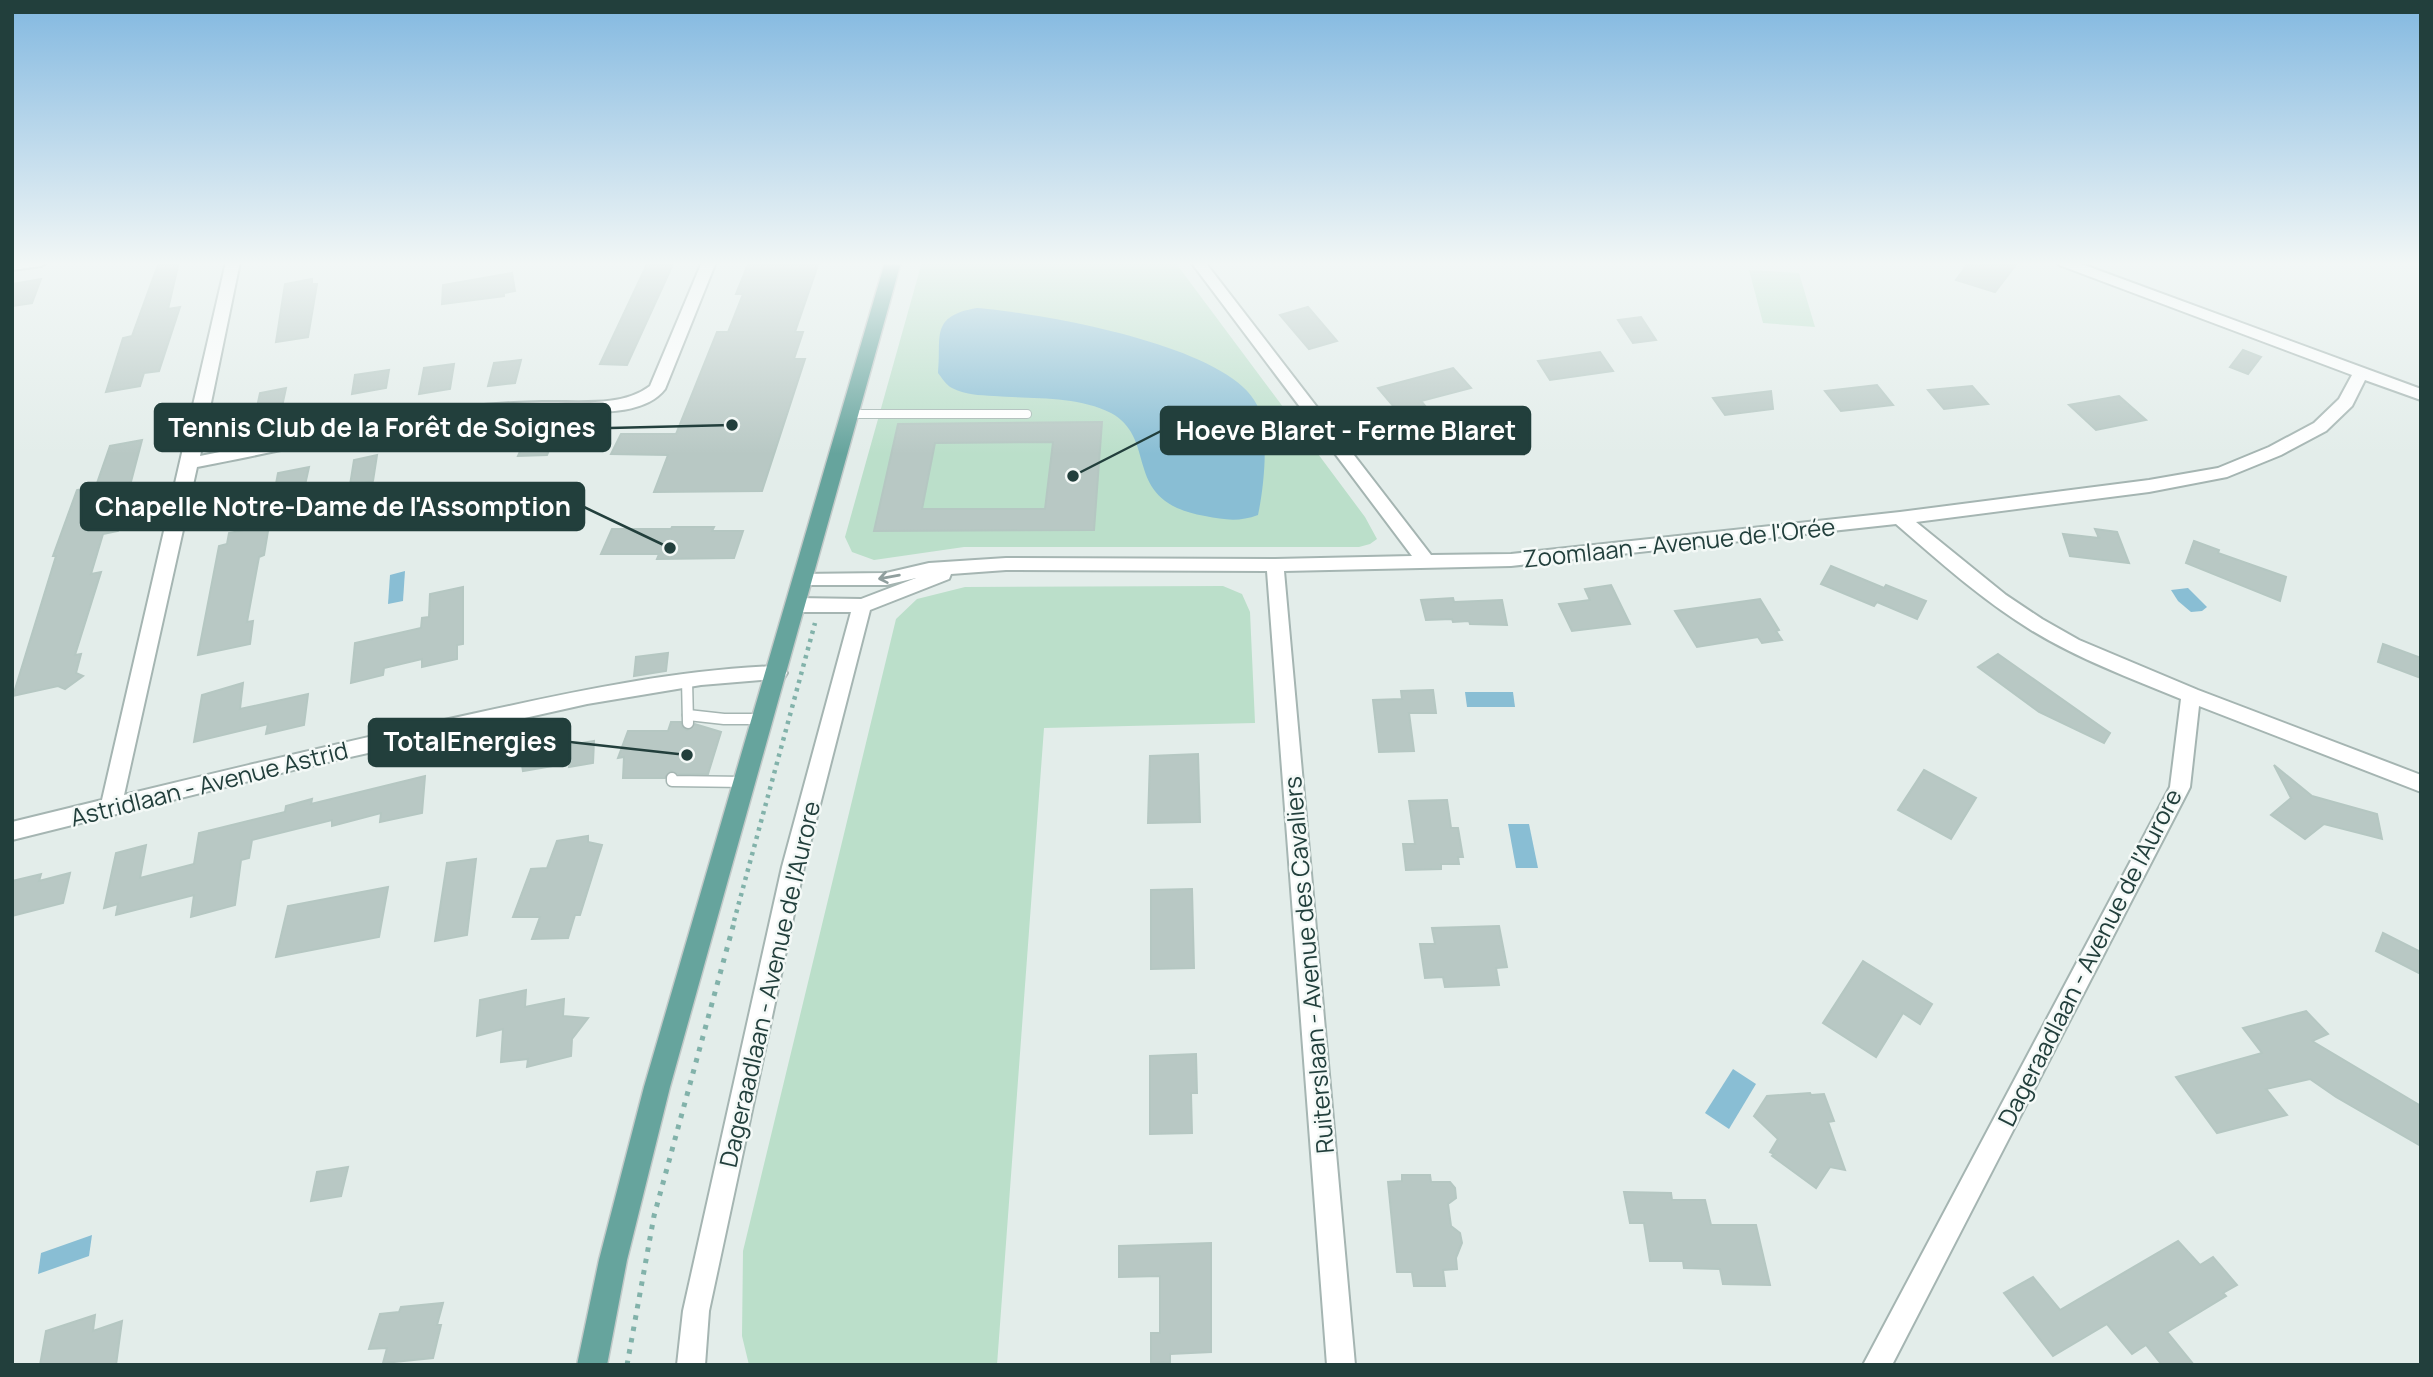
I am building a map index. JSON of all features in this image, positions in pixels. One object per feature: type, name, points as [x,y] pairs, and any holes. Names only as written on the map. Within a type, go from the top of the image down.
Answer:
[{"type":"main road","points":[[592,1365],[613,1260],[654,1101],[875,326]]},
{"type":"street","points":[[111,807],[219,326]]},
{"type":"street","points":[[190,463],[434,417],[509,409],[627,405],[640,402],[657,390],[683,326]]},
{"type":"street","points":[[1247,326],[1427,563]]},
{"type":"street","points":[[2236,326],[2421,395]]},
{"type":"street","name":"Zoomlaan - Avenue de l'Orée","points":[[804,579],[886,579],[929,569],[1006,564],[1427,563],[1594,553],[1900,519],[2149,486],[2221,472],[2275,451],[2320,426],[2346,402],[2361,373]]},
{"type":"street","points":[[1900,519],[1994,597],[2037,625],[2084,650],[2190,695],[2421,784]]},
{"type":"street","name":"Ruiterslaan - Avenue des Cavaliers","points":[[1275,565],[1341,1365]]},
{"type":"street","name":"Zoomlaan - Avenue de l'Orée","points":[[796,606],[862,606],[939,578],[957,568]]},
{"type":"street","name":"Dageraadlaan - Avenue de l'Aurore","points":[[691,1365],[696,1311],[793,867],[862,606]]},
{"type":"street","name":"Astridlaan - Avenue Astrid","points":[[12,831],[426,731],[600,694],[739,673],[777,673]]},
{"type":"street","name":"Dageraadlaan - Avenue de l'Aurore","points":[[1877,1365],[2180,787],[2190,695]]},
{"type":"lane","points":[[850,414],[1027,414]]},
{"type":"lane","points":[[687,680],[688,719],[764,719]]},
{"type":"lane","points":[[672,778],[671,781],[745,782]]},
{"type":"path","points":[[627,1365],[654,1216],[820,606]]},
{"type":"green space","points":[[904,326],[1223,326],[1365,517],[1377,539],[1359,547],[964,547],[874,560],[852,552],[845,537]]},
{"type":"green space","points":[[1223,586],[1242,594],[1250,612],[1255,723],[1044,728],[997,1365],[749,1365],[742,1336],[743,1251],[896,619],[917,599],[965,587]]},
{"type":"water","points":[[943,326],[1090,326],[1172,349],[1210,365],[1239,384],[1257,405],[1261,416],[1265,444],[1258,515],[1238,519],[1212,517],[1178,508],[1161,497],[1150,484],[1134,438],[1126,425],[1111,413],[1097,407],[1053,399],[972,394],[950,387],[938,373]]},
{"type":"water","points":[[405,571],[403,601],[388,604],[390,575]]},
{"type":"water","points":[[2188,588],[2207,607],[2202,611],[2191,612],[2178,601],[2171,590]]},
{"type":"water","points":[[1465,692],[1513,692],[1515,707],[1467,707]]},
{"type":"water","points":[[1508,824],[1529,824],[1538,868],[1516,868]]},
{"type":"water","points":[[1733,1069],[1756,1084],[1729,1129],[1705,1113]]},
{"type":"water","points":[[92,1235],[89,1256],[38,1274],[41,1253]]},
{"type":"building","points":[[136,326],[174,326],[159,371],[144,373],[140,386],[106,392],[123,338],[132,336]]},
{"type":"building","points":[[278,326],[310,326],[308,337],[276,342]]},
{"type":"building","points":[[618,326],[645,326],[627,365],[600,364]]},
{"type":"building","points":[[730,326],[797,326],[795,332],[803,332],[794,359],[805,359],[762,491],[654,492],[668,455],[611,454],[621,434],[676,434],[717,332],[728,332]]},
{"type":"building","points":[[1290,326],[1324,326],[1337,341],[1309,349]]},
{"type":"building","points":[[1622,326],[1647,326],[1656,340],[1633,343]]},
{"type":"building","points":[[2243,350],[2261,357],[2248,374],[2230,367]]},
{"type":"building","points":[[1600,352],[1613,371],[1550,380],[1538,361]]},
{"type":"building","points":[[521,360],[515,383],[488,386],[494,363]]},
{"type":"building","points":[[454,364],[450,389],[419,394],[424,368]]},
{"type":"building","points":[[1453,368],[1471,388],[1421,401],[1426,407],[1400,414],[1378,388]]},
{"type":"building","points":[[389,370],[386,388],[352,394],[355,375]]},
{"type":"building","points":[[1877,385],[1893,405],[1841,411],[1825,391]]},
{"type":"building","points":[[1972,386],[1988,404],[1944,409],[1928,390]]},
{"type":"building","points":[[286,388],[280,416],[254,421],[260,393]]},
{"type":"building","points":[[1771,391],[1773,409],[1725,415],[1713,398]]},
{"type":"building","points":[[2119,396],[2146,420],[2096,430],[2069,405]]},
{"type":"building","points":[[1102,422],[1094,530],[874,531],[898,424]],"holes":[[[1053,442],[1045,509],[922,509],[935,443]]]},
{"type":"building","points":[[557,432],[547,455],[518,456],[528,433]]},
{"type":"building","points":[[142,440],[118,531],[103,534],[91,574],[101,572],[75,655],[81,654],[76,673],[83,676],[65,689],[58,686],[13,696],[56,556],[53,556],[77,490],[96,486],[110,446]]},
{"type":"building","points":[[377,455],[373,481],[350,485],[354,460]]},
{"type":"building","points":[[309,467],[303,494],[273,500],[278,473]]},
{"type":"building","points":[[269,525],[264,555],[259,557],[247,622],[253,621],[250,644],[198,655],[219,546],[227,544],[229,533]]},
{"type":"building","points":[[714,527],[712,531],[743,531],[734,558],[657,559],[659,554],[601,554],[612,529]]},
{"type":"building","points":[[2095,529],[2117,532],[2129,563],[2070,556],[2063,534],[2099,538]]},
{"type":"building","points":[[2194,541],[2219,550],[2218,553],[2286,577],[2280,601],[2186,563]]},
{"type":"building","points":[[1831,566],[1884,588],[1886,585],[1926,601],[1917,619],[1877,602],[1874,606],[1821,584]]},
{"type":"building","points":[[1611,585],[1630,624],[1572,631],[1559,604],[1590,600],[1585,589]]},
{"type":"building","points":[[463,587],[463,644],[457,645],[457,659],[422,667],[422,659],[384,668],[383,675],[351,683],[355,643],[421,628],[422,618],[429,617],[430,594]]},
{"type":"building","points":[[1453,598],[1454,602],[1502,600],[1507,625],[1470,624],[1469,621],[1453,622],[1452,619],[1426,620],[1421,600]]},
{"type":"building","points":[[1760,599],[1782,640],[1762,643],[1758,637],[1697,647],[1675,611]]},
{"type":"building","points":[[2383,644],[2421,658],[2421,678],[2378,662]]},
{"type":"building","points":[[668,653],[666,671],[634,676],[636,657]]},
{"type":"building","points":[[1998,654],[2110,733],[2104,743],[2039,712],[1978,667]]},
{"type":"building","points":[[243,683],[240,709],[308,694],[304,725],[266,734],[268,724],[194,742],[202,695]]},
{"type":"building","points":[[1433,690],[1436,713],[1409,713],[1414,751],[1379,752],[1373,700],[1402,699],[1401,691]]},
{"type":"building","points":[[671,722],[681,722],[682,727],[687,730],[695,724],[721,732],[708,774],[678,774],[671,771],[665,778],[623,778],[624,757],[618,758],[628,731],[668,731]]},
{"type":"building","points":[[560,741],[559,747],[594,741],[593,763],[569,767],[570,763],[523,771],[520,754],[538,751],[539,745]]},
{"type":"building","points":[[1198,754],[1200,822],[1148,823],[1150,756]]},
{"type":"building","points":[[2274,765],[2312,796],[2377,814],[2382,839],[2324,824],[2305,839],[2271,815],[2291,798]]},
{"type":"building","points":[[1924,770],[1976,798],[1951,839],[1898,810]]},
{"type":"building","points":[[425,776],[422,813],[380,822],[381,813],[332,826],[332,820],[252,840],[249,858],[241,860],[235,905],[191,917],[194,895],[116,915],[118,904],[104,908],[116,853],[146,845],[140,878],[194,864],[199,833],[285,812],[286,806],[312,799],[311,804]]},
{"type":"building","points":[[1447,800],[1451,828],[1458,828],[1463,857],[1458,857],[1459,864],[1441,864],[1441,869],[1406,870],[1403,844],[1415,844],[1409,801]]},
{"type":"building","points":[[588,836],[588,842],[602,845],[580,915],[575,915],[568,938],[532,939],[540,917],[513,917],[531,869],[547,868],[557,841]]},
{"type":"building","points":[[476,859],[467,935],[435,941],[447,863]]},
{"type":"building","points":[[70,873],[63,903],[12,916],[12,881],[41,874],[39,881]]},
{"type":"building","points":[[388,887],[379,937],[276,957],[288,906]]},
{"type":"building","points":[[1192,889],[1194,968],[1151,969],[1151,890]]},
{"type":"building","points":[[1499,926],[1507,967],[1496,968],[1499,985],[1445,987],[1443,977],[1425,978],[1420,944],[1435,944],[1432,928]]},
{"type":"building","points":[[2383,933],[2421,952],[2421,974],[2376,951]]},
{"type":"building","points":[[1863,961],[1932,1004],[1920,1024],[1903,1013],[1876,1057],[1823,1023]]},
{"type":"building","points":[[526,990],[525,1007],[564,999],[563,1016],[588,1018],[572,1039],[571,1056],[527,1067],[528,1059],[501,1062],[503,1029],[477,1036],[480,1000]]},
{"type":"building","points":[[2306,1011],[2328,1034],[2312,1041],[2421,1106],[2421,1146],[2310,1079],[2266,1089],[2287,1115],[2217,1133],[2176,1077],[2262,1053],[2243,1028]]},
{"type":"building","points":[[1196,1054],[1197,1093],[1191,1093],[1192,1133],[1150,1134],[1150,1056]]},
{"type":"building","points":[[1824,1094],[1834,1121],[1828,1122],[1845,1170],[1830,1167],[1816,1188],[1772,1156],[1774,1154],[1770,1152],[1778,1139],[1754,1116],[1767,1096]]},
{"type":"building","points":[[348,1167],[341,1196],[311,1201],[317,1172]]},
{"type":"building","points":[[1402,1175],[1430,1175],[1431,1182],[1450,1182],[1455,1188],[1456,1198],[1448,1204],[1451,1226],[1460,1233],[1462,1243],[1456,1258],[1457,1269],[1443,1270],[1445,1286],[1414,1286],[1412,1272],[1397,1272],[1388,1182],[1402,1181]]},
{"type":"building","points":[[1624,1192],[1671,1193],[1672,1200],[1705,1200],[1711,1225],[1756,1225],[1770,1285],[1723,1284],[1720,1269],[1684,1268],[1683,1261],[1650,1261],[1644,1223],[1630,1223]]},
{"type":"building","points":[[2178,1241],[2200,1265],[2213,1257],[2237,1285],[2223,1293],[2226,1296],[2167,1332],[2194,1365],[2162,1365],[2146,1345],[2132,1354],[2107,1324],[2053,1356],[2004,1293],[2033,1277],[2060,1310]]},
{"type":"building","points":[[1211,1243],[1211,1352],[1170,1354],[1170,1362],[1151,1363],[1151,1333],[1160,1333],[1160,1276],[1119,1277],[1119,1246]]},
{"type":"building","points":[[443,1303],[433,1358],[383,1363],[387,1348],[369,1349],[380,1314],[399,1312],[401,1307]]},
{"type":"building","points":[[95,1315],[93,1331],[122,1321],[116,1365],[40,1365],[46,1331]]},
{"type":"place","name":"Tennis Club de la Forêt de Soignes","points":[[732,425]]},
{"type":"place","name":"Hoeve Blaret - Ferme Blaret","points":[[1073,476]]},
{"type":"place","name":"Chapelle Notre-Dame de l'Assomption","points":[[670,548]]},
{"type":"place","name":"TotalEnergies","points":[[687,755]]}]
